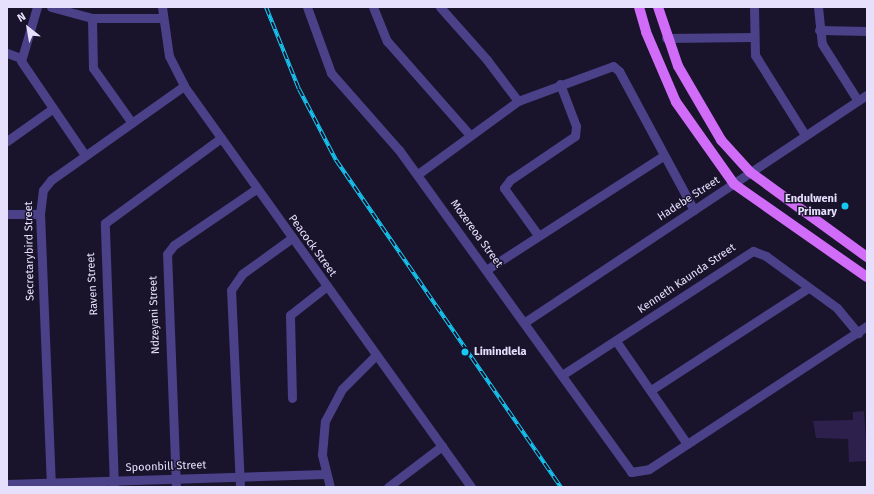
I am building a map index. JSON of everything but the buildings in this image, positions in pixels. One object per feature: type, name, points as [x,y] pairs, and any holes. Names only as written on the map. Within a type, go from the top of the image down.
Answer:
[{"type":"main road","points":[[639,7],[646,32],[676,102],[734,184],[867,277]]},
{"type":"main road","points":[[658,7],[666,38],[707,119],[750,172],[867,256]]},
{"type":"street","points":[[21,58],[37,7]]},
{"type":"street","points":[[51,7],[92,18],[162,18]]},
{"type":"street","name":"Peacock Street","points":[[162,7],[162,18],[169,56],[184,86],[256,189],[471,487]]},
{"type":"street","name":"Mozereoa Street","points":[[307,7],[326,66],[418,174],[634,473],[649,469],[687,444]]},
{"type":"street","points":[[374,7],[387,41],[470,135]]},
{"type":"street","points":[[440,7],[487,60],[518,101]]},
{"type":"street","points":[[754,7],[754,37],[759,64],[805,135]]},
{"type":"street","points":[[818,7],[819,30],[822,44],[858,101]]},
{"type":"street","points":[[92,18],[93,68],[132,123]]},
{"type":"street","points":[[819,30],[867,31]]},
{"type":"street","points":[[666,38],[754,37]]},
{"type":"street","points":[[7,52],[21,58],[52,109],[85,155]]},
{"type":"street","points":[[418,174],[518,101],[604,67],[616,68],[694,210]]},
{"type":"street","points":[[538,235],[504,188],[510,180],[575,136],[576,126],[560,84]]},
{"type":"street","name":"Secretarybird Street","points":[[51,485],[40,214],[41,198],[46,184],[184,86]]},
{"type":"street","name":"Hadebe Street","points":[[525,322],[867,95]]},
{"type":"street","points":[[7,141],[52,109]]},
{"type":"street","name":"Raven Street","points":[[113,484],[105,223],[221,138]]},
{"type":"street","points":[[486,270],[538,235],[663,156]]},
{"type":"street","name":"Ndzeyani Street","points":[[175,483],[167,254],[174,244],[256,189]]},
{"type":"street","points":[[7,214],[40,214]]},
{"type":"street","points":[[240,487],[237,476],[231,290],[242,274],[292,238]]},
{"type":"street","name":"Kenneth Kaunda Street","points":[[562,374],[616,341],[753,251],[766,256],[841,312],[858,333]]},
{"type":"street","points":[[292,398],[290,315],[327,286]]},
{"type":"street","points":[[651,390],[808,288]]},
{"type":"street","points":[[616,341],[687,444],[867,326]]},
{"type":"street","points":[[330,487],[325,474],[322,443],[330,410],[342,389],[376,355]]},
{"type":"street","points":[[388,487],[442,446]]},
{"type":"street","name":"Spoonbill Street","points":[[7,484],[51,485],[175,483],[237,476],[325,474]]},
{"type":"railway","points":[[266,7],[299,89],[336,160],[561,487]]},
{"type":"place","name":"Endulweni Primary","points":[[845,206]]},
{"type":"place","name":"Limindlela","points":[[465,352]]}]
